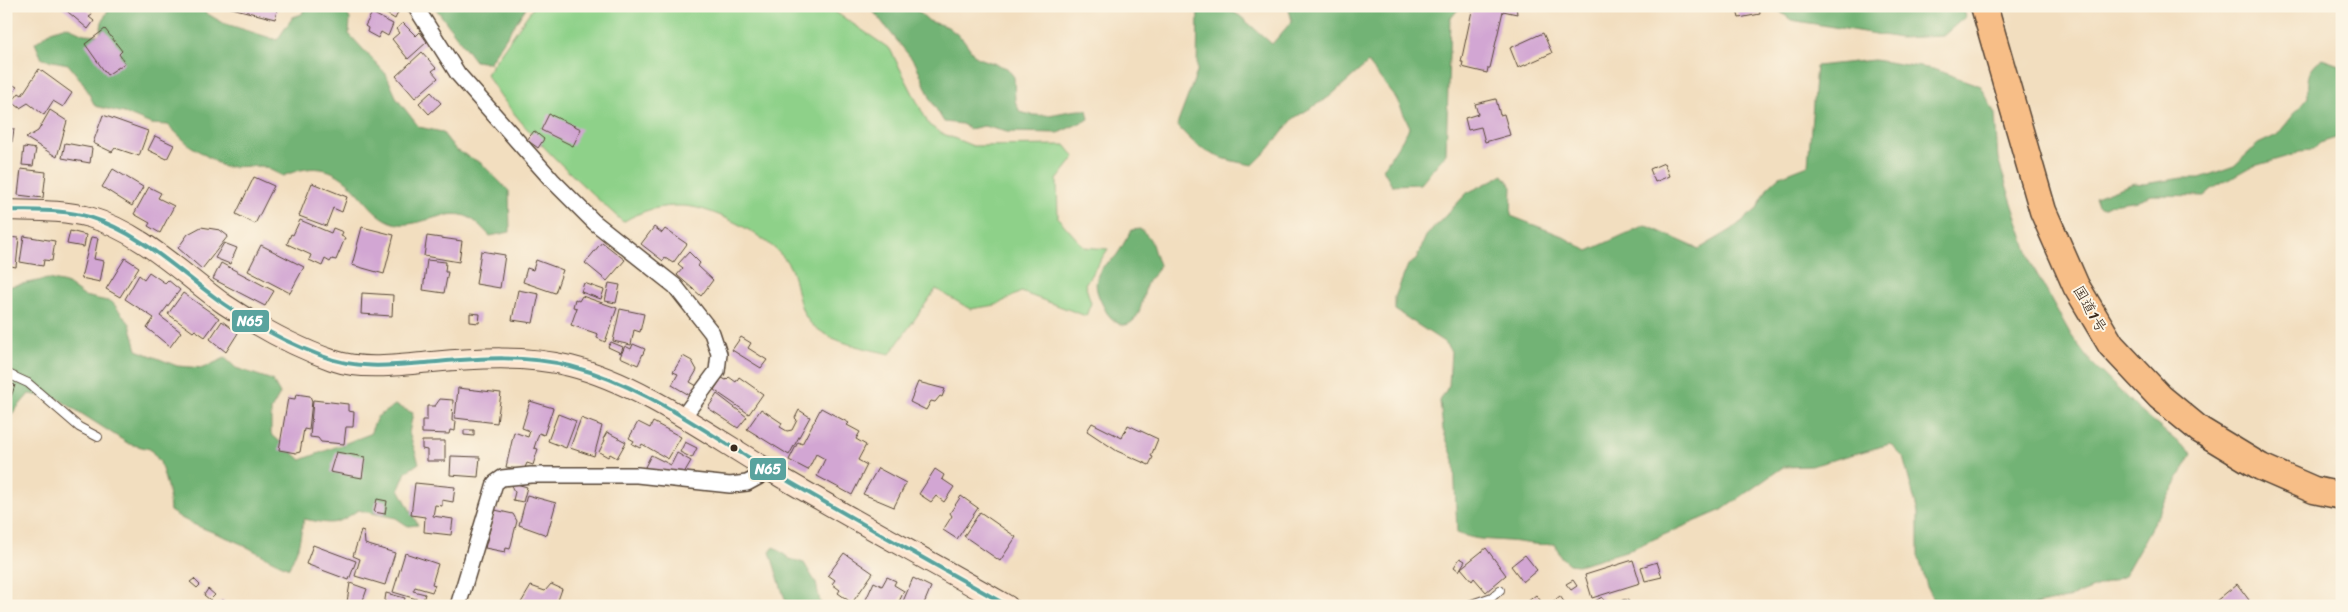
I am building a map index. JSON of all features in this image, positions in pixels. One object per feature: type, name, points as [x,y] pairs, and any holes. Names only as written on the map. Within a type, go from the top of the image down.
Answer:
[{"type":"highway","name":"国道1号","points":[[1987,17],[2043,211],[2076,286],[2111,345],[2160,397],[2200,430],[2261,467],[2314,490],[2342,496]]},
{"type":"street","points":[[414,6],[458,74],[552,180],[594,222],[675,286],[712,334],[719,354],[717,371],[683,417]]},
{"type":"street","points":[[6,210],[56,212],[87,216],[114,227],[136,238],[226,305],[289,342],[335,361],[376,367],[462,360],[526,360],[570,366],[629,389],[683,417],[767,469],[1008,606]]},
{"type":"street","points":[[458,606],[495,483],[502,478],[531,475],[637,474],[730,485],[747,483],[767,469]]},
{"type":"lane","points":[[6,373],[28,383],[66,417],[98,437]]},
{"type":"lane","points":[[1466,606],[1492,597],[1500,590]]},
{"type":"green space","points":[[110,6],[149,6],[156,10],[201,10],[223,23],[277,40],[293,17],[302,14],[305,6],[343,6],[350,19],[349,34],[386,74],[397,99],[419,127],[442,132],[456,150],[481,163],[509,191],[510,232],[490,236],[473,220],[461,215],[441,216],[410,224],[391,222],[378,214],[351,186],[334,173],[316,168],[283,176],[262,166],[224,167],[189,145],[168,125],[151,124],[124,113],[95,106],[84,84],[68,64],[42,59],[35,43],[51,31],[66,26],[84,34],[100,35],[102,22]]},
{"type":"green space","points":[[434,6],[527,6],[489,63],[475,61]]},
{"type":"green space","points":[[534,6],[818,6],[834,11],[890,49],[929,125],[941,133],[973,146],[1065,145],[1075,157],[1057,180],[1058,218],[1084,247],[1108,249],[1085,284],[1091,303],[1086,316],[1021,292],[996,305],[970,309],[936,289],[890,354],[842,342],[816,328],[805,316],[799,301],[794,277],[784,258],[760,237],[728,219],[697,208],[676,206],[652,209],[637,214],[623,222],[567,170],[532,134],[515,115],[486,74]]},
{"type":"green space","points":[[869,6],[912,6],[929,21],[948,27],[963,39],[976,57],[1007,68],[1014,77],[1015,101],[1020,112],[1047,115],[1087,110],[1089,119],[1058,133],[1007,132],[984,126],[970,129],[962,124],[944,122],[932,102],[916,64]]},
{"type":"green space","points":[[1198,6],[1223,6],[1240,16],[1272,44],[1292,21],[1288,6],[1461,6],[1450,19],[1446,154],[1420,184],[1392,185],[1383,169],[1410,127],[1396,98],[1368,63],[1329,97],[1294,118],[1253,165],[1210,153],[1185,135],[1177,125],[1197,72]]},
{"type":"green space","points":[[1773,6],[1962,6],[1966,16],[1943,36],[1900,38],[1791,20]]},
{"type":"green space","points":[[2322,59],[2342,66],[2342,136],[2320,143],[2313,150],[2299,151],[2292,155],[2251,167],[2212,189],[2204,196],[2152,195],[2138,200],[2111,204],[2103,208],[2098,206],[2095,197],[2134,183],[2144,184],[2182,178],[2200,178],[2234,166],[2258,144],[2277,135],[2308,97],[2309,75],[2313,66]]},
{"type":"green space","points":[[1874,60],[1933,69],[1981,86],[1995,114],[1998,160],[2033,267],[2071,335],[2091,362],[2139,410],[2192,454],[2124,576],[2066,599],[2029,606],[1937,606],[1928,590],[1918,555],[1918,513],[1903,457],[1890,444],[1811,466],[1783,467],[1722,510],[1626,551],[1578,565],[1569,564],[1561,557],[1555,544],[1482,539],[1457,533],[1454,460],[1443,430],[1440,401],[1449,385],[1451,351],[1444,342],[1395,310],[1395,297],[1408,265],[1416,260],[1426,236],[1467,193],[1503,175],[1512,187],[1511,216],[1560,235],[1588,251],[1645,225],[1699,249],[1731,230],[1756,210],[1768,187],[1780,176],[1808,165],[1816,66]]},
{"type":"green space","points":[[1140,229],[1151,242],[1159,268],[1147,283],[1135,319],[1131,323],[1122,325],[1107,313],[1101,302],[1096,285],[1098,274],[1116,256],[1132,230]]},
{"type":"green space","points":[[48,279],[66,283],[84,296],[112,302],[130,324],[137,350],[177,366],[203,368],[225,358],[236,368],[272,380],[280,394],[271,410],[271,434],[301,460],[370,434],[377,417],[395,405],[413,413],[409,433],[419,463],[406,472],[399,489],[418,525],[408,526],[396,518],[358,510],[338,522],[332,523],[304,519],[298,547],[289,568],[170,511],[168,490],[160,462],[150,449],[129,444],[57,398],[29,394],[11,415],[6,416],[6,287]]},
{"type":"green space","points":[[774,547],[790,559],[804,563],[816,583],[820,602],[824,606],[787,606],[770,552]]},
{"type":"building","points":[[61,6],[84,6],[92,15],[89,17],[94,21],[88,29]]},
{"type":"building","points":[[224,6],[278,6],[275,19]]},
{"type":"building","points":[[373,6],[401,6],[395,19]]},
{"type":"building","points":[[1473,6],[1516,6],[1517,14],[1503,11],[1490,68],[1488,68],[1487,73],[1462,67],[1463,62],[1461,62]]},
{"type":"building","points":[[1736,6],[1759,6],[1760,14],[1739,18]]},
{"type":"building","points":[[372,13],[393,24],[388,36],[381,32],[378,38],[367,32],[368,28],[365,26]]},
{"type":"building","points":[[403,23],[416,36],[420,32],[427,42],[408,59],[392,39],[399,33],[396,29]]},
{"type":"building","points":[[105,29],[122,51],[119,54],[125,63],[107,75],[85,44]]},
{"type":"building","points":[[1543,33],[1552,53],[1518,68],[1510,48]]},
{"type":"building","points":[[422,52],[436,68],[432,71],[438,78],[415,98],[396,76]]},
{"type":"building","points":[[39,69],[72,93],[63,107],[53,101],[44,115],[28,103],[20,108],[12,102],[19,93],[22,95]]},
{"type":"building","points":[[8,82],[17,87],[6,104],[6,84]]},
{"type":"building","points":[[431,92],[441,103],[429,114],[419,103]]},
{"type":"building","points":[[1496,99],[1500,115],[1504,114],[1510,135],[1485,142],[1481,127],[1468,130],[1465,118],[1478,114],[1475,104]]},
{"type":"building","points":[[50,110],[67,121],[57,157],[26,138],[38,131]]},
{"type":"building","points":[[549,114],[581,129],[573,146],[541,130]]},
{"type":"building","points":[[103,115],[148,131],[139,156],[115,148],[112,152],[93,143]]},
{"type":"building","points":[[6,128],[14,129],[12,142],[6,142]]},
{"type":"building","points":[[534,131],[544,139],[538,148],[527,140]]},
{"type":"building","points":[[155,136],[174,145],[167,159],[148,150]]},
{"type":"building","points":[[65,143],[92,148],[90,163],[62,158]]},
{"type":"building","points":[[24,147],[36,149],[33,166],[22,165]]},
{"type":"building","points":[[1664,163],[1669,176],[1655,182],[1650,169]]},
{"type":"building","points":[[21,169],[46,172],[43,198],[18,195]]},
{"type":"building","points":[[113,169],[143,187],[132,206],[102,187]]},
{"type":"building","points":[[254,177],[274,186],[255,224],[236,214]]},
{"type":"building","points":[[312,183],[347,197],[342,212],[333,208],[326,226],[299,216]]},
{"type":"building","points":[[149,187],[161,193],[158,198],[174,206],[160,233],[148,226],[150,223],[134,214]]},
{"type":"building","points":[[300,220],[331,233],[333,228],[343,232],[341,236],[345,238],[336,260],[332,259],[330,262],[325,259],[322,266],[309,260],[311,255],[287,244]]},
{"type":"building","points":[[201,227],[220,230],[228,236],[202,269],[178,248],[188,234]]},
{"type":"building","points":[[362,227],[394,235],[384,274],[352,265]]},
{"type":"building","points":[[654,227],[662,233],[665,229],[687,244],[673,263],[665,258],[663,261],[641,244]]},
{"type":"building","points":[[70,231],[86,235],[84,247],[67,244]]},
{"type":"building","points":[[24,236],[55,241],[52,261],[44,260],[43,266],[20,262]]},
{"type":"building","points":[[427,236],[462,241],[459,262],[424,256]]},
{"type":"building","points":[[6,237],[19,238],[16,267],[6,265]]},
{"type":"building","points":[[91,237],[98,238],[94,259],[104,261],[100,282],[81,278]]},
{"type":"building","points":[[602,242],[625,260],[607,281],[585,263]]},
{"type":"building","points":[[224,243],[237,248],[230,264],[215,258]]},
{"type":"building","points":[[261,245],[304,267],[290,293],[248,271]]},
{"type":"building","points":[[481,251],[505,255],[500,288],[476,284]]},
{"type":"building","points":[[689,252],[700,263],[698,266],[713,280],[701,296],[677,275],[683,268],[678,264]]},
{"type":"building","points":[[125,258],[139,267],[120,297],[106,289]]},
{"type":"building","points":[[427,260],[446,262],[445,272],[448,272],[444,293],[423,290]]},
{"type":"building","points":[[536,260],[563,270],[555,293],[523,282],[527,268],[533,270]]},
{"type":"building","points":[[221,263],[274,291],[265,306],[213,279]]},
{"type":"building","points":[[149,272],[165,283],[168,280],[180,290],[160,316],[181,332],[170,347],[147,328],[154,318],[125,299],[139,275],[144,279]]},
{"type":"building","points":[[584,283],[604,290],[601,299],[581,292]]},
{"type":"building","points":[[609,283],[620,285],[616,303],[605,301]]},
{"type":"building","points":[[518,290],[539,294],[533,323],[512,320]]},
{"type":"building","points":[[183,293],[219,318],[205,337],[195,330],[193,332],[168,314]]},
{"type":"building","points":[[362,293],[393,295],[392,316],[361,314]]},
{"type":"building","points":[[582,296],[617,308],[605,342],[597,338],[598,334],[571,325],[577,308],[573,307],[575,299],[579,301]]},
{"type":"building","points":[[620,309],[644,314],[640,332],[634,330],[631,345],[613,341]]},
{"type":"building","points":[[470,313],[480,314],[479,323],[470,322]]},
{"type":"building","points":[[222,321],[238,333],[226,352],[210,339]]},
{"type":"building","points":[[741,337],[751,343],[748,348],[767,360],[761,368],[732,350]]},
{"type":"building","points":[[611,342],[623,347],[621,353],[608,347]]},
{"type":"building","points":[[633,344],[645,349],[638,365],[620,357],[625,346],[631,349]]},
{"type":"building","points":[[683,356],[692,361],[697,370],[690,382],[697,386],[691,396],[672,385],[678,374],[673,372]]},
{"type":"building","points":[[729,377],[736,382],[739,377],[763,394],[749,414],[714,390],[722,378],[726,380]]},
{"type":"building","points":[[6,382],[15,385],[7,409],[6,409]]},
{"type":"building","points":[[918,382],[945,389],[942,397],[940,396],[935,402],[931,401],[926,410],[910,402]]},
{"type":"building","points":[[458,388],[501,393],[497,423],[455,418]]},
{"type":"building","points":[[296,394],[310,396],[312,401],[309,430],[304,429],[300,452],[296,453],[279,450],[288,398],[295,399]]},
{"type":"building","points":[[717,394],[747,417],[738,428],[708,408]]},
{"type":"building","points":[[440,399],[453,400],[452,421],[456,421],[455,431],[450,430],[449,434],[422,433],[422,420],[427,420],[427,406],[435,406]]},
{"type":"building","points":[[313,400],[348,404],[348,411],[354,412],[353,427],[346,427],[344,444],[321,442],[318,438],[310,437]]},
{"type":"building","points":[[530,401],[553,408],[544,435],[539,433],[534,448],[538,449],[533,465],[527,463],[524,470],[506,467],[514,432],[528,437],[530,431],[522,428]]},
{"type":"building","points":[[821,408],[849,423],[847,425],[860,432],[856,439],[866,445],[858,460],[867,465],[852,495],[817,476],[825,459],[816,454],[808,470],[789,460],[798,442],[802,444]]},
{"type":"building","points":[[761,409],[782,423],[780,427],[787,431],[792,430],[799,410],[810,417],[789,455],[747,429]]},
{"type":"building","points":[[558,414],[576,421],[566,448],[548,441]]},
{"type":"building","points":[[581,418],[602,426],[594,456],[570,448]]},
{"type":"building","points":[[638,422],[650,428],[653,422],[681,437],[668,459],[642,444],[640,448],[632,444],[634,441],[629,438]]},
{"type":"building","points":[[1092,423],[1122,438],[1128,425],[1158,439],[1149,465],[1117,451],[1087,431]]},
{"type":"building","points":[[464,430],[474,430],[474,436],[464,435]]},
{"type":"building","points":[[607,432],[626,442],[617,458],[610,454],[608,457],[599,452]]},
{"type":"building","points":[[422,441],[445,441],[445,461],[427,461],[427,450],[422,449]]},
{"type":"building","points":[[685,442],[697,448],[692,458],[680,452]]},
{"type":"building","points":[[336,452],[365,457],[362,478],[330,472]]},
{"type":"building","points":[[677,453],[691,461],[684,473],[653,471],[645,467],[651,455],[671,465]]},
{"type":"building","points":[[451,456],[480,457],[478,477],[450,475]]},
{"type":"building","points":[[878,468],[906,483],[894,507],[863,494]]},
{"type":"building","points":[[935,469],[944,475],[942,479],[954,487],[944,502],[936,496],[931,502],[919,494]]},
{"type":"building","points":[[415,483],[455,487],[453,502],[442,500],[442,506],[435,505],[433,516],[453,519],[451,535],[424,532],[425,517],[411,515]]},
{"type":"building","points":[[513,483],[527,487],[523,502],[513,500],[515,492],[512,488]]},
{"type":"building","points":[[527,495],[556,503],[547,535],[519,525]]},
{"type":"building","points":[[961,496],[978,508],[957,539],[943,530],[952,516],[950,513]]},
{"type":"building","points":[[377,499],[387,501],[385,514],[374,512]]},
{"type":"building","points":[[495,510],[513,514],[517,521],[510,549],[506,548],[505,552],[485,548]]},
{"type":"building","points":[[980,512],[1016,537],[1000,561],[964,536]]},
{"type":"building","points":[[361,531],[364,532],[365,544],[395,553],[385,585],[355,576],[360,559],[353,556]]},
{"type":"building","points":[[313,545],[356,561],[349,580],[306,564]]},
{"type":"building","points":[[1486,548],[1506,575],[1486,592],[1474,578],[1472,581],[1461,568]]},
{"type":"building","points":[[405,553],[438,564],[432,584],[435,585],[432,592],[415,587],[413,591],[425,594],[423,601],[393,592]]},
{"type":"building","points":[[844,553],[873,573],[852,603],[838,593],[840,590],[832,584],[835,580],[828,575]]},
{"type":"building","points":[[1525,555],[1537,570],[1523,582],[1511,566]]},
{"type":"building","points":[[1460,558],[1465,561],[1459,571],[1454,567]]},
{"type":"building","points":[[1633,560],[1640,583],[1592,598],[1585,575]]},
{"type":"building","points":[[1657,562],[1662,577],[1645,581],[1641,567]]},
{"type":"building","points":[[887,577],[896,581],[894,585],[904,591],[897,606],[863,606],[874,582],[882,586]]},
{"type":"building","points":[[913,578],[931,587],[923,606],[901,606]]},
{"type":"building","points":[[194,579],[200,585],[197,588],[190,582]]},
{"type":"building","points":[[1573,580],[1577,586],[1571,590],[1566,584]]},
{"type":"building","points":[[350,583],[367,589],[361,606],[347,602]]},
{"type":"building","points":[[551,584],[562,589],[556,606],[519,606],[531,586],[545,591]]},
{"type":"building","points":[[2237,584],[2249,600],[2242,606],[2210,606]]},
{"type":"building","points":[[208,589],[215,595],[210,600],[204,595]]},
{"type":"building","points":[[386,593],[405,598],[403,606],[384,606]]},
{"type":"building","points":[[1536,595],[1545,606],[1522,606]]},
{"type":"building","points":[[1560,596],[1567,606],[1547,606]]},
{"type":"building","points":[[1602,597],[1607,606],[1587,606]]},
{"type":"building","points":[[223,600],[227,606],[214,606]]},
{"type":"transit line","name":"N65","points":[[6,210],[79,214],[108,224],[143,243],[247,319],[296,345],[336,361],[379,366],[504,358],[537,360],[570,366],[597,374],[674,411],[800,488],[1008,606]]}]
